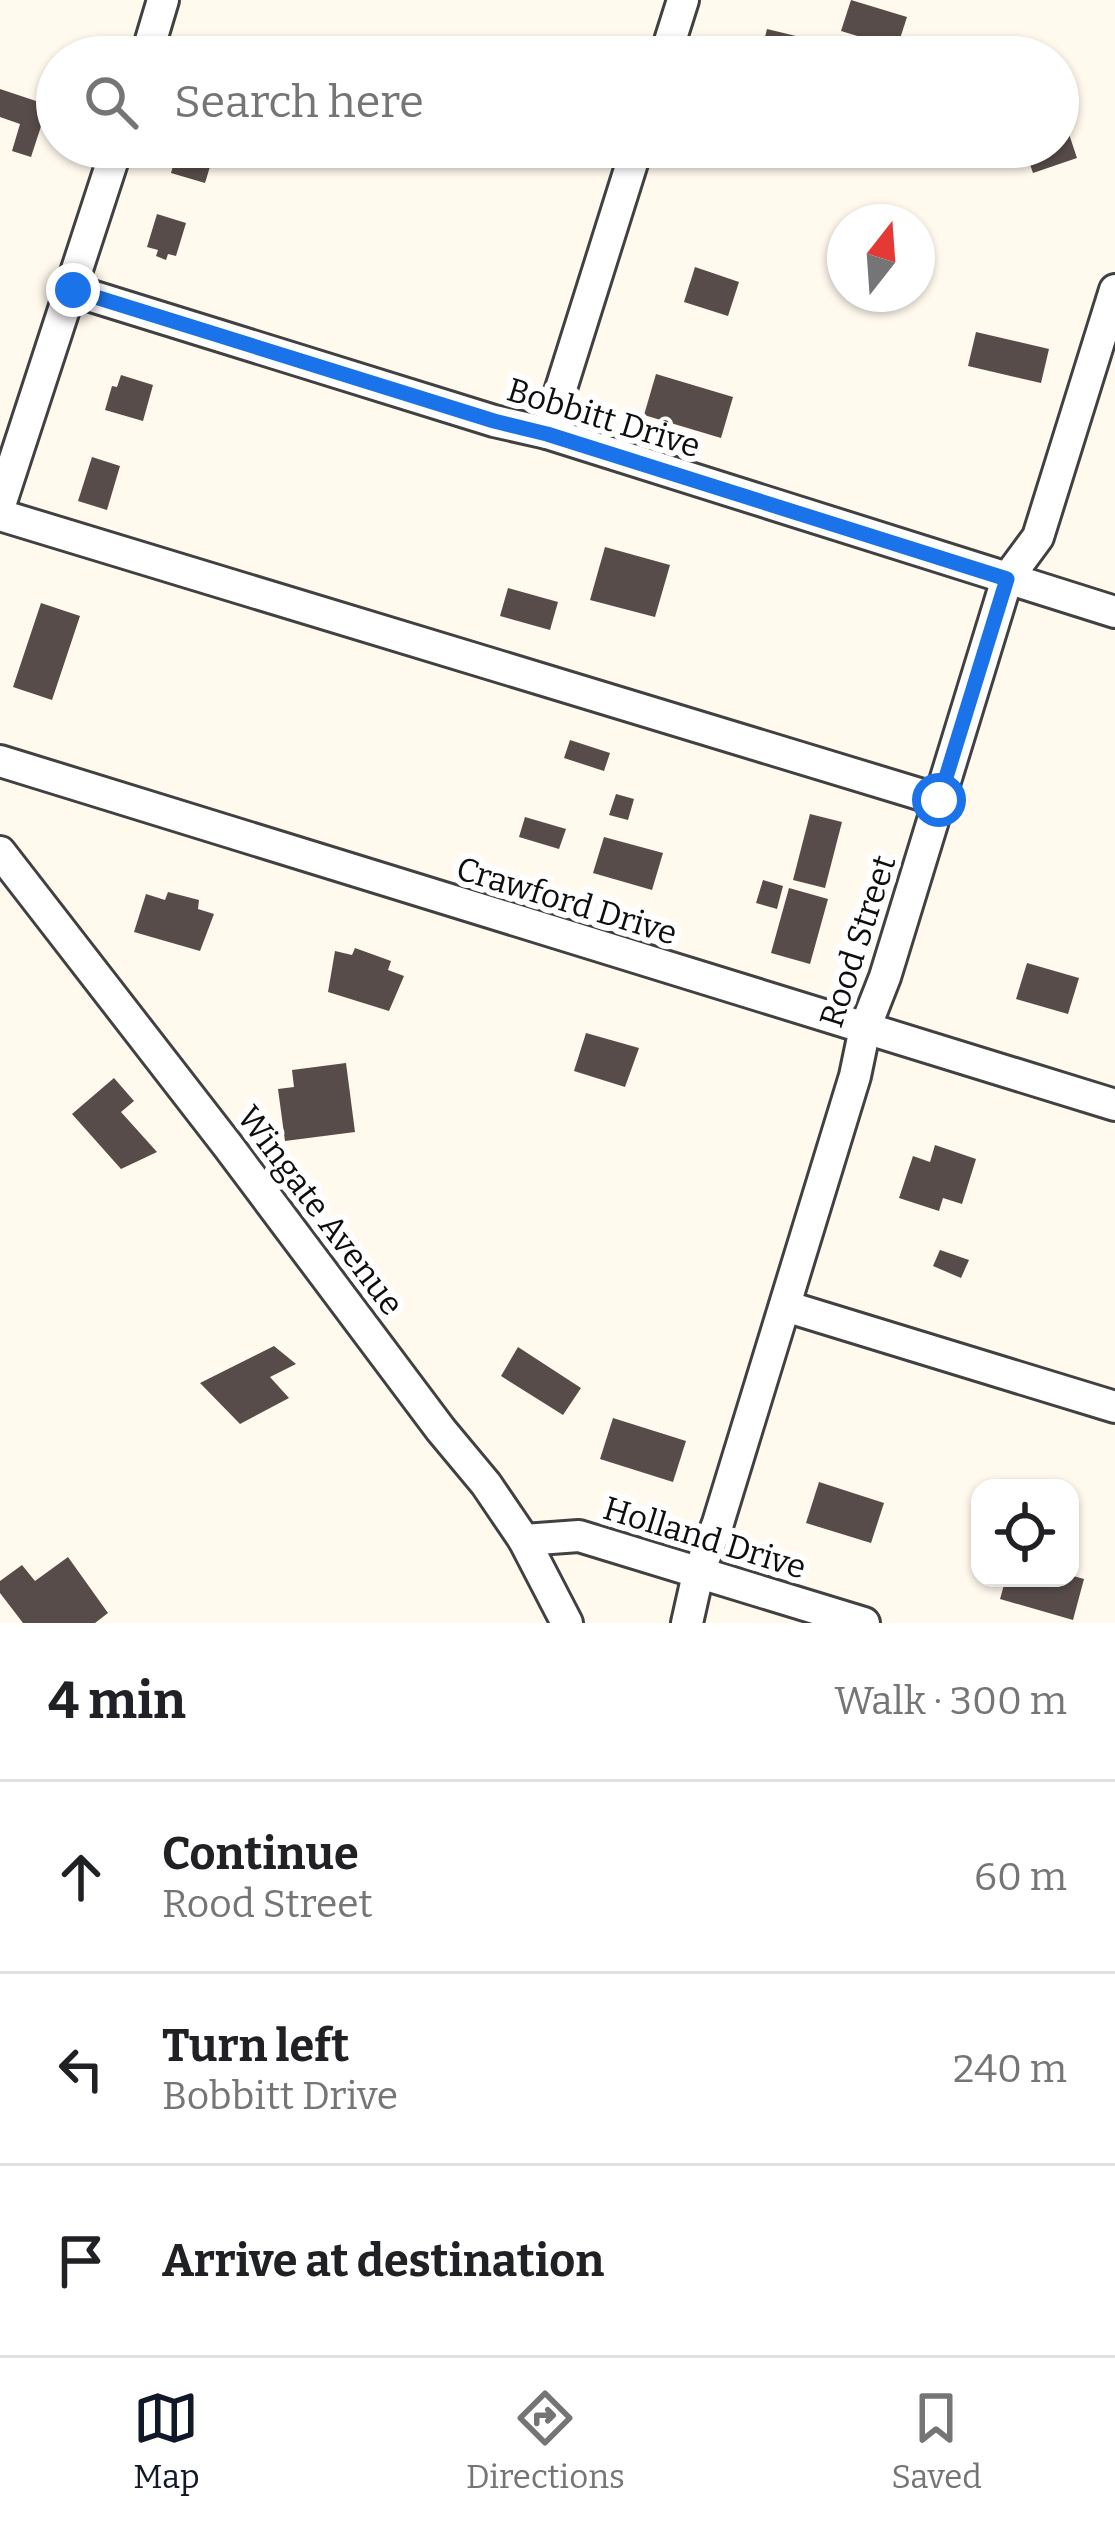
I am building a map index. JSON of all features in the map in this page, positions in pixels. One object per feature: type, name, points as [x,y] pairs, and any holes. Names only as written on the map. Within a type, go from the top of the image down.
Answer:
[{"type":"street","points":[[153,36],[164,0]]},
{"type":"street","points":[[672,36],[683,0]]},
{"type":"street","points":[[0,505],[111,168]]},
{"type":"street","points":[[547,434],[630,168]]},
{"type":"street","name":"Bobbitt Drive","points":[[73,290],[1115,612]]},
{"type":"street","name":"Rood Street","points":[[687,1623],[698,1574],[718,1523],[855,1076],[865,1028],[885,977],[1007,579],[1038,537],[1115,290]]},
{"type":"street","points":[[0,515],[939,800]]},
{"type":"street","name":"Crawford Drive","points":[[0,760],[1115,1105]]},
{"type":"street","name":"Wingate Avenue","points":[[0,852],[486,1484],[524,1540],[567,1623]]},
{"type":"street","points":[[784,1306],[1115,1407]]},
{"type":"street","name":"Holland Drive","points":[[524,1540],[579,1536],[863,1623]]},
{"type":"building","points":[[851,0],[907,17],[901,36],[857,36],[841,31]]},
{"type":"building","points":[[767,29],[796,36],[765,36]]},
{"type":"building","points":[[0,89],[36,101],[36,142],[31,157],[12,151],[20,124],[0,117]]},
{"type":"building","points":[[172,168],[210,168],[205,183],[171,173]]},
{"type":"building","points":[[157,214],[186,223],[176,256],[168,254],[166,260],[156,256],[158,250],[147,247]]},
{"type":"building","points":[[695,267],[739,282],[728,316],[684,302]]},
{"type":"building","points":[[976,332],[1049,349],[1041,383],[968,366]]},
{"type":"building","points":[[656,374],[733,397],[721,438],[644,415]]},
{"type":"building","points":[[121,375],[153,385],[143,421],[105,410],[112,386],[117,387]]},
{"type":"building","points":[[92,457],[120,466],[107,510],[78,501]]},
{"type":"building","points":[[605,547],[670,565],[655,617],[590,600]]},
{"type":"building","points":[[508,588],[558,602],[550,630],[500,616]]},
{"type":"building","points":[[41,603],[80,616],[52,700],[13,687]]},
{"type":"building","points":[[570,740],[610,753],[604,771],[564,758]]},
{"type":"building","points":[[616,794],[634,799],[628,820],[609,815]]},
{"type":"building","points":[[810,814],[842,822],[825,888],[793,880]]},
{"type":"building","points":[[525,817],[566,829],[559,849],[519,837]]},
{"type":"building","points":[[604,837],[663,853],[652,890],[593,873]]},
{"type":"building","points":[[763,880],[783,886],[777,909],[756,903]]},
{"type":"building","points":[[789,888],[828,899],[810,964],[771,953]]},
{"type":"building","points":[[168,892],[199,900],[198,909],[214,914],[200,951],[134,932],[146,894],[165,900]]},
{"type":"building","points":[[355,948],[391,961],[388,970],[404,976],[389,1011],[328,992],[335,951],[352,955]]},
{"type":"building","points":[[1027,963],[1079,978],[1068,1014],[1016,999]]},
{"type":"building","points":[[586,1033],[639,1048],[625,1087],[574,1071]]},
{"type":"building","points":[[346,1063],[355,1132],[285,1141],[278,1089],[294,1087],[292,1070]]},
{"type":"building","points":[[114,1078],[134,1101],[121,1112],[157,1152],[121,1169],[72,1114]]},
{"type":"building","points":[[935,1145],[976,1159],[962,1204],[943,1198],[939,1211],[899,1198],[913,1156],[930,1162]]},
{"type":"building","points":[[940,1250],[969,1260],[961,1278],[933,1266]]},
{"type":"building","points":[[274,1346],[296,1364],[270,1377],[289,1398],[240,1424],[200,1383]]},
{"type":"building","points":[[518,1347],[581,1388],[563,1415],[501,1376]]},
{"type":"building","points":[[613,1418],[686,1441],[673,1482],[600,1459]]},
{"type":"building","points":[[819,1482],[884,1503],[871,1543],[806,1523]]},
{"type":"building","points":[[68,1557],[108,1613],[95,1623],[23,1623],[0,1593],[0,1581],[22,1565],[35,1581]]},
{"type":"building","points":[[1079,1578],[1084,1579],[1073,1620],[1000,1599],[1003,1587],[1079,1587]]},
{"type":"route","points":[[73,290],[1007,579],[939,800]]}]
